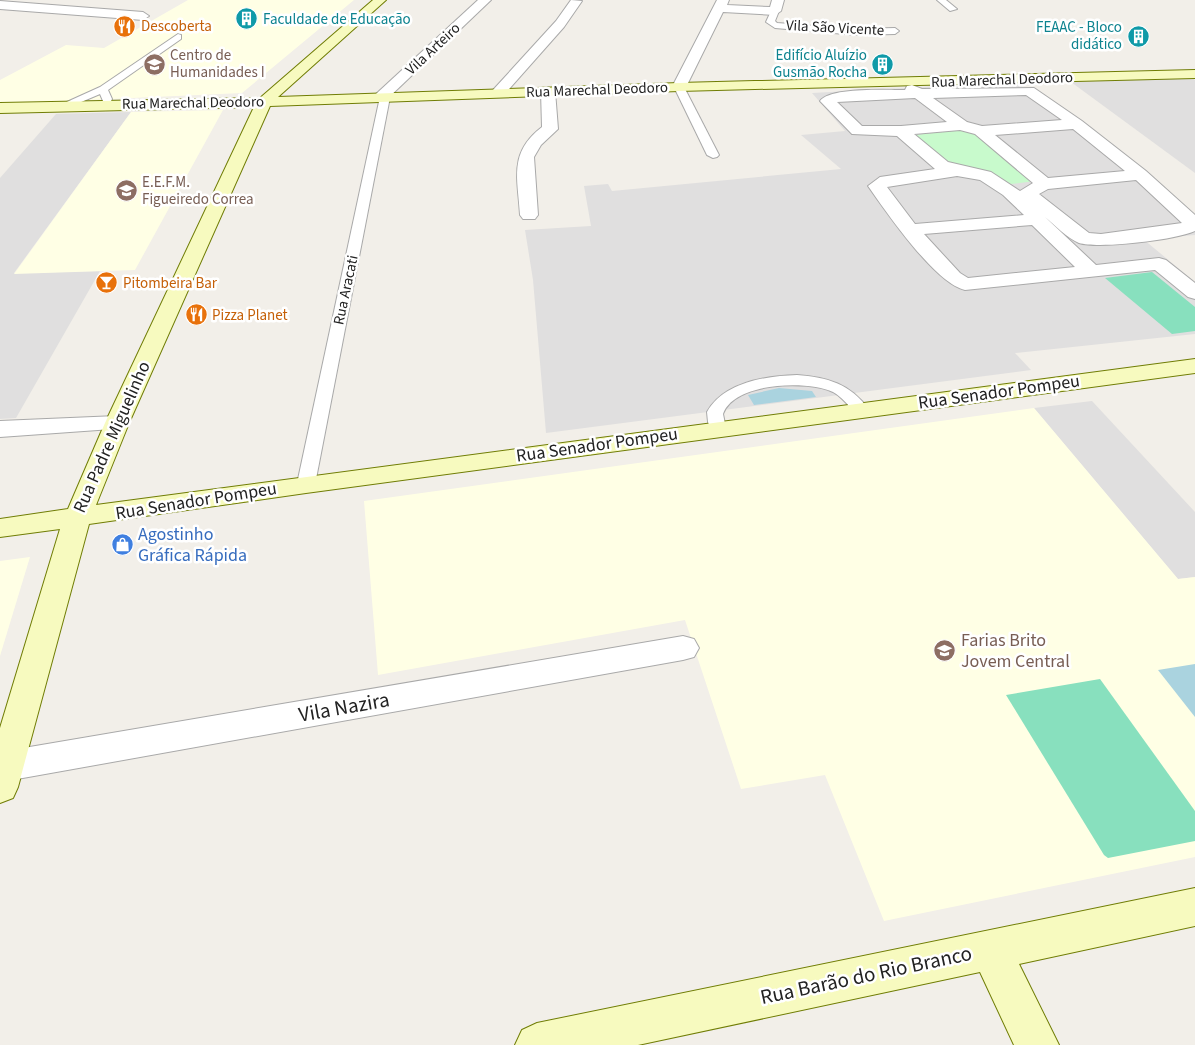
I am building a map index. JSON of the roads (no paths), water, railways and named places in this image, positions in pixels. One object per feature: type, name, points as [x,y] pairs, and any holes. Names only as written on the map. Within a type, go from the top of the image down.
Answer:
[{"type":"street","points":[[264,102],[380,0]]},
{"type":"street","name":"Vila Arteiro","points":[[383,97],[485,0]]},
{"type":"street","points":[[498,93],[560,24],[576,1]]},
{"type":"street","points":[[679,87],[722,4],[777,6]]},
{"type":"street","points":[[0,5],[143,16]]},
{"type":"street","name":"Rua Marechal Deodoro","points":[[0,108],[109,104],[264,102],[679,87],[910,88],[1195,74]]},
{"type":"street","points":[[910,88],[960,125],[981,131],[1077,124]]},
{"type":"street","points":[[960,125],[901,131],[858,131],[827,101],[838,97],[910,88],[1029,91],[1077,124],[1140,175],[1191,221],[1193,225],[1182,230],[1101,240],[1084,238],[1027,194],[1044,184],[1140,175]]},
{"type":"street","points":[[529,215],[526,157],[529,148],[550,129],[548,91]]},
{"type":"street","name":"Rua Padre Miguelinho","points":[[3,777],[76,519],[117,423],[264,102]]},
{"type":"street","points":[[901,131],[932,159],[957,171],[985,176],[998,184],[1028,208],[1036,219],[1091,271]]},
{"type":"street","points":[[981,131],[1044,184]]},
{"type":"street","points":[[957,171],[886,181],[878,186],[910,230],[952,277],[965,284],[1159,264]]},
{"type":"street","points":[[910,230],[1036,219]]},
{"type":"street","points":[[1128,236],[1195,293]]},
{"type":"street","name":"Rua Senador Pompeu","points":[[0,528],[76,519],[306,484],[1195,366]]},
{"type":"street","points":[[0,428],[117,423]]},
{"type":"street","name":"Vila Nazira","points":[[3,777],[683,648]]},
{"type":"street","name":"Rua Barão do Rio Branco","points":[[537,1045],[1195,907]]},
{"type":"street","points":[[990,949],[1037,1045]]},
{"type":"lane","points":[[942,0],[953,10]]},
{"type":"lane","name":"Vila São Vicente","points":[[777,6],[770,22],[775,25],[857,32],[895,31]]},
{"type":"lane","points":[[63,106],[103,89],[178,37]]},
{"type":"lane","points":[[679,87],[713,155]]},
{"type":"lane","points":[[103,89],[109,104]]},
{"type":"lane","name":"Rua Aracati","points":[[306,484],[383,97]]},
{"type":"lane","points":[[718,430],[715,414],[721,404],[739,391],[778,381],[805,381],[837,388],[849,396],[861,410]]},
{"type":"water","points":[[779,388],[812,391],[816,397],[754,405],[748,395]]},
{"type":"water","points":[[1195,664],[1195,717],[1158,670]]},
{"type":"place","name":"Faculdade de Educação","points":[[247,19]]},
{"type":"place","name":"Descoberta","points":[[125,26]]},
{"type":"place","name":"FEAAC - Bloco didático","points":[[1138,36]]},
{"type":"place","name":"Centro de Humanidades I","points":[[154,64]]},
{"type":"place","name":"Edifício Aluízio Gusmão Rocha","points":[[883,64]]},
{"type":"place","name":"E.E.F.M. Figueiredo Correa","points":[[126,191]]},
{"type":"place","name":"Pitombeira Bar","points":[[107,283]]},
{"type":"place","name":"Pizza Planet","points":[[196,315]]},
{"type":"place","name":"Agostinho Gráfica Rápida","points":[[122,544]]},
{"type":"place","name":"Farias Brito Jovem Central","points":[[945,650]]}]
